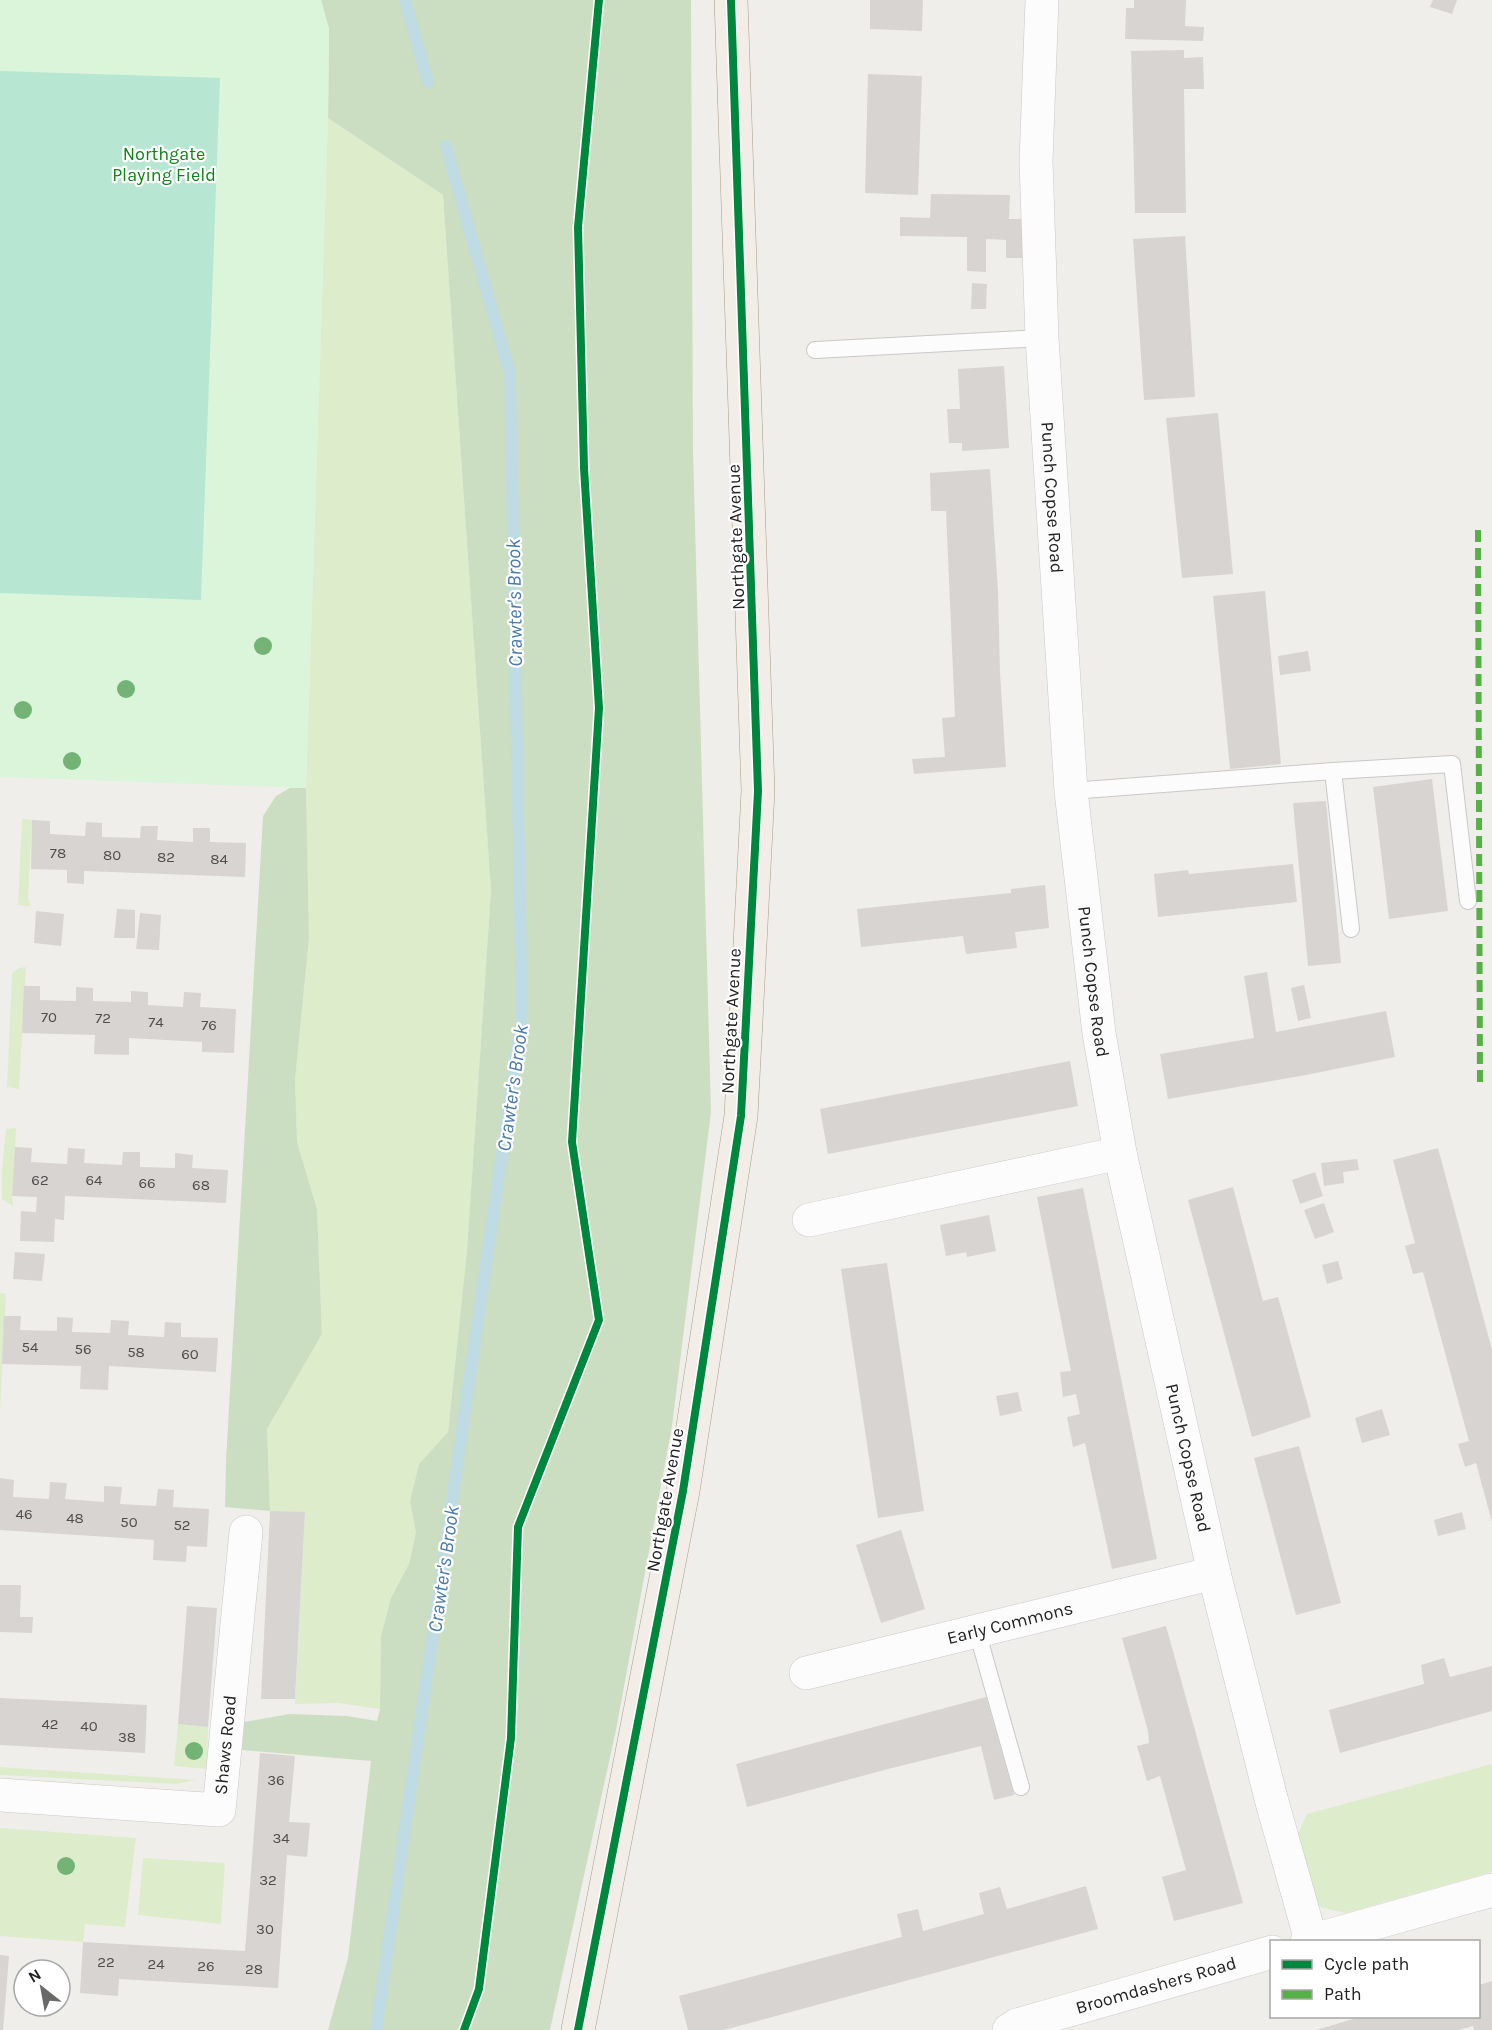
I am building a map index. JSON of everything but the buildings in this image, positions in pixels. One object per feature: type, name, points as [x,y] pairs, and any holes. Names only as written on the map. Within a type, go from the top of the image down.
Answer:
[{"type":"main road","name":"Northgate Avenue","points":[[578,2030],[683,1491],[741,1116],[758,791],[731,0]]},
{"type":"street","name":"Punch Copse Road","points":[[1042,0],[1036,161],[1042,338],[1071,791],[1099,1033],[1120,1153],[1214,1573],[1309,1940]]},
{"type":"street","points":[[809,1220],[1120,1153]]},
{"type":"street","name":"Shaws Road","points":[[0,1795],[219,1810],[246,1532]]},
{"type":"street","name":"Early Commons","points":[[806,1673],[1214,1573]]},
{"type":"street","points":[[1313,1940],[1492,1890]]},
{"type":"street","name":"Broomdashers Road","points":[[1009,2030],[1017,2025],[1270,1953]]},
{"type":"lane","points":[[815,350],[1042,338]]},
{"type":"lane","points":[[1071,791],[1452,764],[1468,901]]},
{"type":"lane","points":[[1333,771],[1351,929]]},
{"type":"lane","points":[[977,1632],[1021,1786]]},
{"type":"green space","name":"Northgate Playing Field","points":[[0,0],[321,0],[329,29],[328,118],[306,788],[0,777]]},
{"type":"green space","points":[[321,0],[691,0],[693,451],[711,1112],[672,1426],[616,1730],[550,2030],[328,2030],[348,1958],[371,1761],[242,1750],[244,1722],[290,1714],[347,1716],[377,1721],[380,1709],[381,1636],[391,1598],[409,1564],[416,1533],[410,1501],[419,1464],[448,1432],[467,1251],[491,890],[443,195],[328,118],[329,29]]},
{"type":"green space","points":[[0,71],[220,78],[201,600],[0,593]]},
{"type":"green space","points":[[328,118],[443,195],[491,889],[467,1251],[448,1432],[419,1464],[410,1501],[416,1533],[409,1564],[391,1598],[381,1636],[380,1709],[338,1703],[295,1704],[305,1513],[270,1511],[267,1429],[322,1334],[317,1209],[297,1142],[295,1080],[309,938],[306,788]]},
{"type":"green space","points":[[290,788],[306,788],[309,938],[295,1080],[297,1142],[317,1209],[322,1334],[267,1429],[270,1511],[225,1507],[226,1460],[263,816],[276,796]]},
{"type":"green space","points":[[22,819],[32,820],[28,899],[31,906],[18,905]]},
{"type":"green space","points":[[26,967],[19,1089],[7,1087],[12,973],[19,968]]},
{"type":"green space","points":[[16,1128],[13,1206],[2,1199],[2,1170],[6,1129]]},
{"type":"green space","points":[[0,1293],[6,1294],[0,1413]]},
{"type":"green space","points":[[178,1724],[208,1727],[207,1769],[174,1766]]},
{"type":"green space","points":[[1492,1764],[1492,1872],[1346,1913],[1316,1906],[1295,1840],[1307,1814]]},
{"type":"green space","points":[[0,1767],[196,1780],[176,1784],[0,1775]]},
{"type":"green space","points":[[0,1828],[136,1838],[125,1927],[85,1924],[83,1942],[0,1936]]},
{"type":"green space","points":[[143,1858],[225,1863],[221,1924],[138,1915]]},
{"type":"waterway","name":"Crawter's Brook","points":[[405,0],[428,82]]},
{"type":"waterway","name":"Crawter's Brook","points":[[376,2030],[522,1014],[510,374],[446,146]]},
{"type":"marked path","points":[[1478,530],[1480,1086]]},
{"type":"cycle path","points":[[464,2030],[479,1989],[511,1738],[518,1527],[599,1320],[572,1142],[599,708],[584,468],[578,227],[599,0]]},
{"type":"cycle path","points":[[578,2030],[683,1491],[741,1116],[758,791],[731,0]]}]
